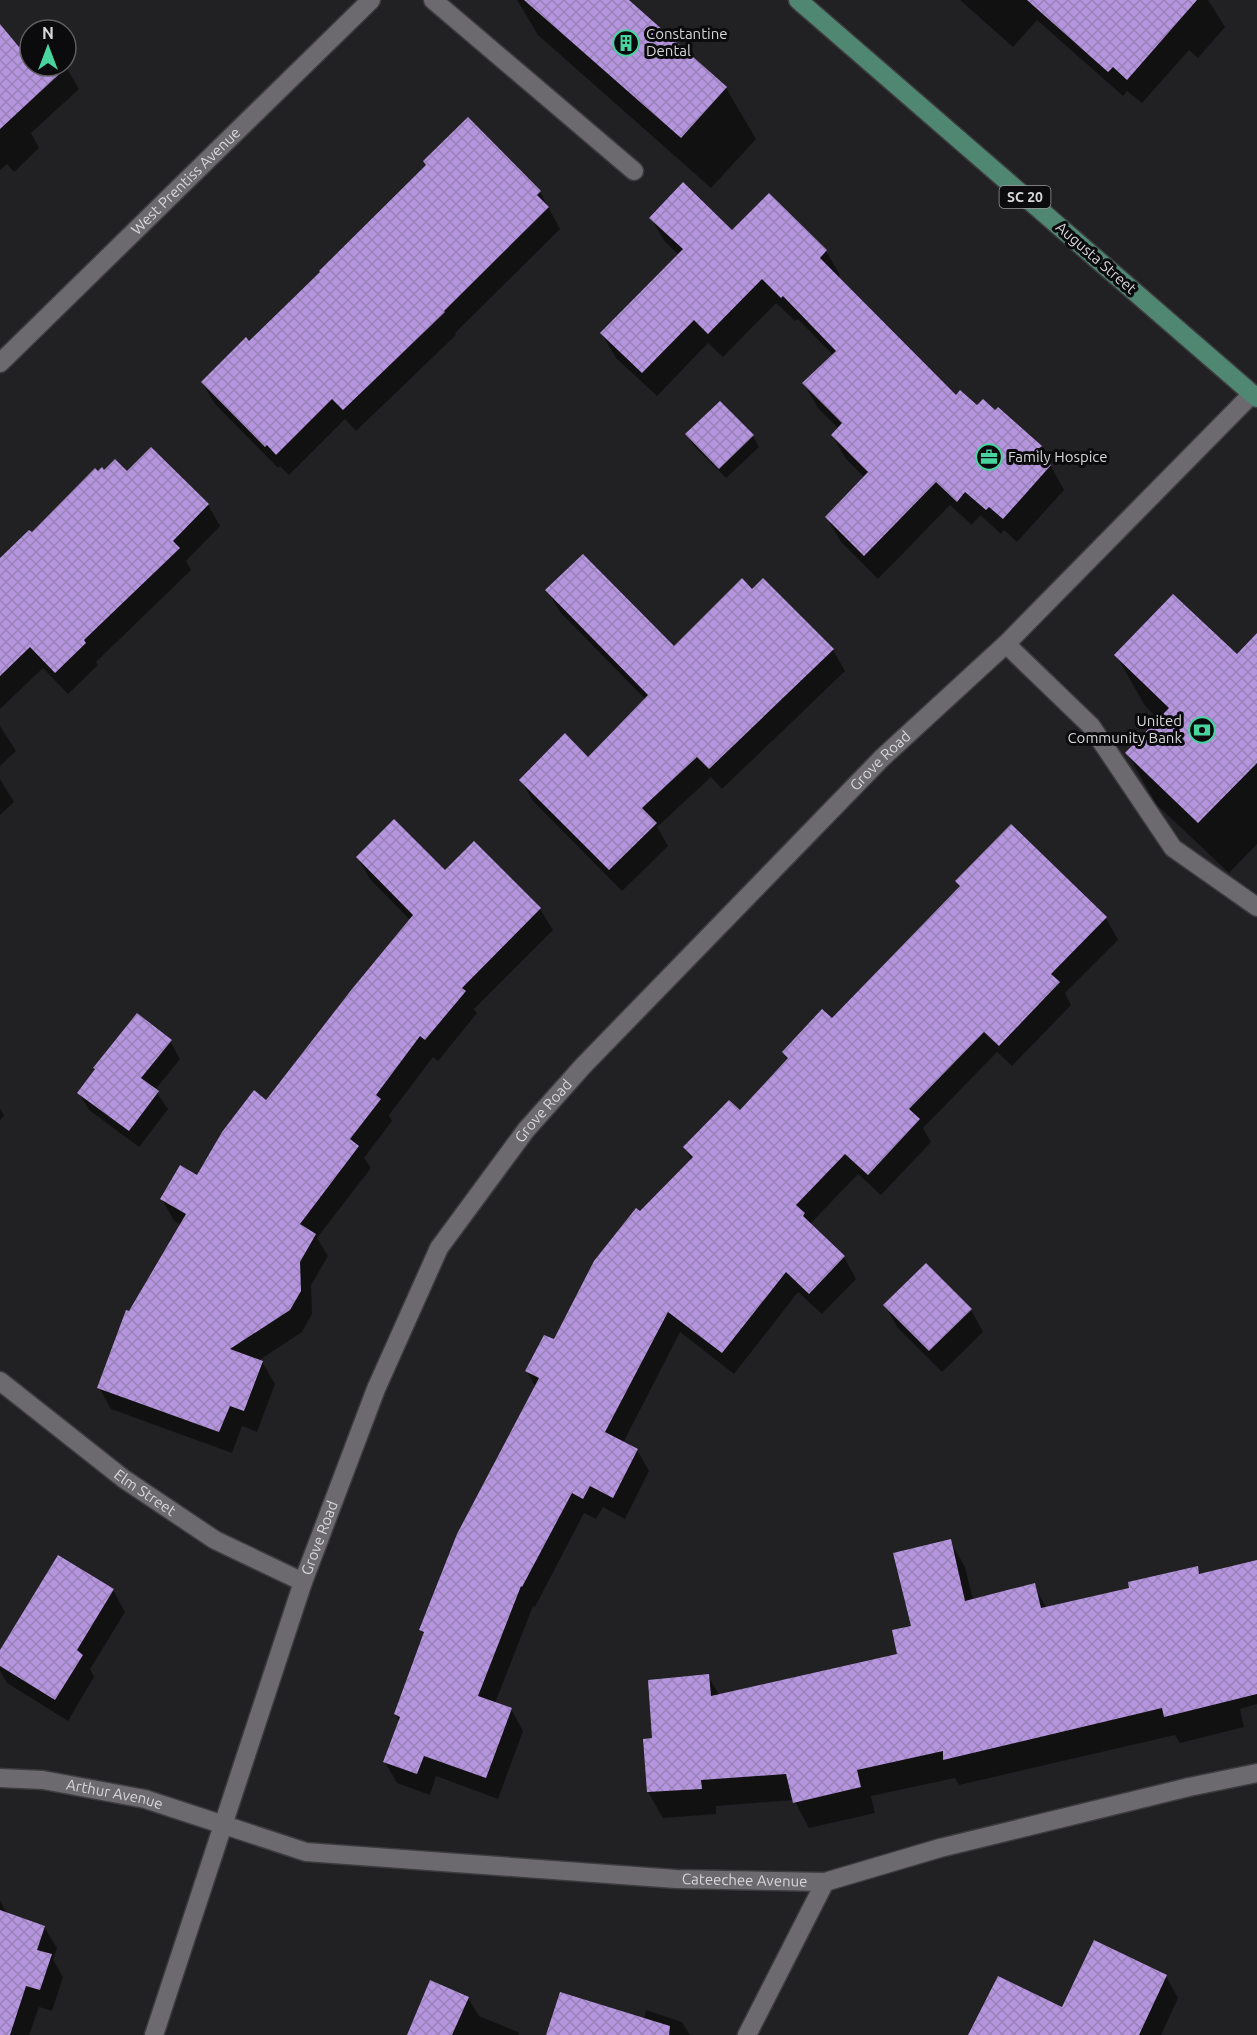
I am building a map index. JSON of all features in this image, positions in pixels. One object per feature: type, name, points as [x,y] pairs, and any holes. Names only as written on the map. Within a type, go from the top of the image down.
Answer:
[{"type":"main road","name":"Augusta Street","points":[[798,0],[1255,396]]},
{"type":"street","name":"West Prentiss Avenue","points":[[0,363],[371,0]]},
{"type":"street","points":[[433,0],[634,171]]},
{"type":"street","name":"Grove Road","points":[[154,2035],[303,1582],[376,1389],[439,1248],[519,1139],[583,1066],[882,758],[1005,644],[1255,396]]},
{"type":"street","points":[[1005,644],[1091,726],[1173,848],[1257,907]]},
{"type":"street","name":"Elm Street","points":[[0,1382],[124,1479],[206,1534],[303,1582]]},
{"type":"street","name":"Cateechee Avenue","points":[[224,1826],[306,1852],[676,1879],[825,1882],[940,1848],[1189,1787],[1257,1773]]},
{"type":"street","name":"Arthur Avenue","points":[[0,1778],[43,1780],[145,1800],[224,1826]]},
{"type":"street","points":[[747,2035],[825,1882]]},
{"type":"building","name":"Constantine Dental","points":[[524,0],[629,0],[727,87],[681,138]]},
{"type":"building","points":[[1027,0],[1197,0],[1127,80],[1113,67],[1108,72]]},
{"type":"building","points":[[0,24],[18,46],[18,78],[55,78],[0,129]]},
{"type":"building","points":[[468,117],[541,191],[537,195],[549,207],[343,410],[332,399],[276,455],[267,445],[265,447],[201,382],[246,337],[249,341],[320,272],[426,165],[423,161]]},
{"type":"building","points":[[683,182],[732,230],[769,193],[827,250],[820,258],[956,395],[960,390],[977,405],[983,399],[995,410],[998,407],[1042,446],[1037,452],[1051,465],[1003,519],[989,507],[986,510],[965,492],[957,502],[936,482],[864,556],[825,517],[868,472],[831,435],[842,423],[802,383],[836,351],[783,296],[781,298],[762,279],[708,334],[694,320],[642,373],[600,333],[683,249],[649,218]]},
{"type":"building","points":[[720,401],[754,435],[719,469],[685,434]]},
{"type":"building","points":[[151,447],[209,504],[173,541],[180,548],[84,640],[86,643],[55,673],[30,647],[0,676],[0,558],[29,530],[32,532],[95,468],[98,471],[102,467],[104,470],[115,459],[127,471]]},
{"type":"building","points":[[583,554],[674,646],[742,578],[752,589],[763,578],[834,649],[709,769],[697,757],[642,808],[657,823],[609,870],[519,780],[565,733],[588,757],[648,695],[545,590]]},
{"type":"building","name":"United Community Bank","points":[[1173,594],[1237,654],[1257,633],[1257,763],[1198,823],[1125,753],[1169,708],[1114,655]]},
{"type":"building","points":[[394,819],[445,870],[474,841],[541,908],[462,988],[466,991],[425,1040],[420,1036],[376,1095],[381,1099],[350,1139],[359,1146],[300,1224],[316,1234],[300,1262],[301,1291],[290,1310],[230,1349],[263,1361],[244,1411],[230,1406],[219,1432],[97,1388],[126,1310],[129,1311],[186,1214],[160,1199],[180,1165],[197,1175],[222,1132],[254,1090],[266,1100],[413,915],[356,857]]},
{"type":"building","points":[[1011,824],[1107,917],[1051,974],[1060,982],[999,1046],[984,1032],[909,1109],[920,1119],[868,1175],[845,1154],[796,1205],[805,1213],[803,1216],[845,1256],[809,1294],[786,1272],[722,1353],[668,1312],[605,1432],[638,1449],[613,1498],[590,1486],[583,1499],[572,1493],[521,1586],[478,1696],[512,1708],[486,1778],[424,1756],[417,1774],[383,1762],[400,1717],[394,1714],[424,1632],[419,1630],[457,1534],[539,1378],[525,1371],[544,1335],[554,1339],[594,1261],[636,1208],[640,1211],[693,1157],[683,1147],[729,1100],[740,1110],[788,1058],[782,1052],[822,1009],[832,1018],[960,886],[955,881]]},
{"type":"building","points":[[137,1013],[172,1040],[141,1078],[159,1091],[129,1131],[77,1093],[95,1069],[93,1068]]},
{"type":"building","points":[[926,1263],[972,1309],[929,1351],[883,1305]]},
{"type":"building","points":[[951,1539],[965,1601],[1035,1583],[1041,1608],[1129,1588],[1128,1582],[1198,1566],[1199,1574],[1257,1560],[1257,1694],[1164,1717],[1162,1708],[943,1760],[943,1751],[857,1770],[861,1787],[793,1803],[786,1774],[701,1780],[702,1789],[647,1792],[643,1739],[652,1738],[648,1680],[709,1674],[711,1696],[897,1654],[892,1630],[911,1626],[893,1553]]},
{"type":"building","points":[[58,1555],[114,1589],[77,1650],[83,1655],[55,1700],[0,1666],[0,1650]]},
{"type":"building","points":[[0,1910],[45,1926],[37,1950],[52,1954],[40,1990],[26,1986],[10,2035],[0,2035]]},
{"type":"building","points":[[1094,1940],[1167,1975],[1139,2035],[968,2035],[998,1976],[1062,2007]]},
{"type":"building","points":[[430,1980],[469,1997],[452,2035],[407,2035]]},
{"type":"building","points":[[560,1992],[670,2026],[669,2035],[546,2035]]},
{"type":"place","name":"Constantine Dental","points":[[626,43]]},
{"type":"place","name":"Family Hospice","points":[[989,457]]},
{"type":"place","name":"United Community Bank","points":[[1202,730]]}]
